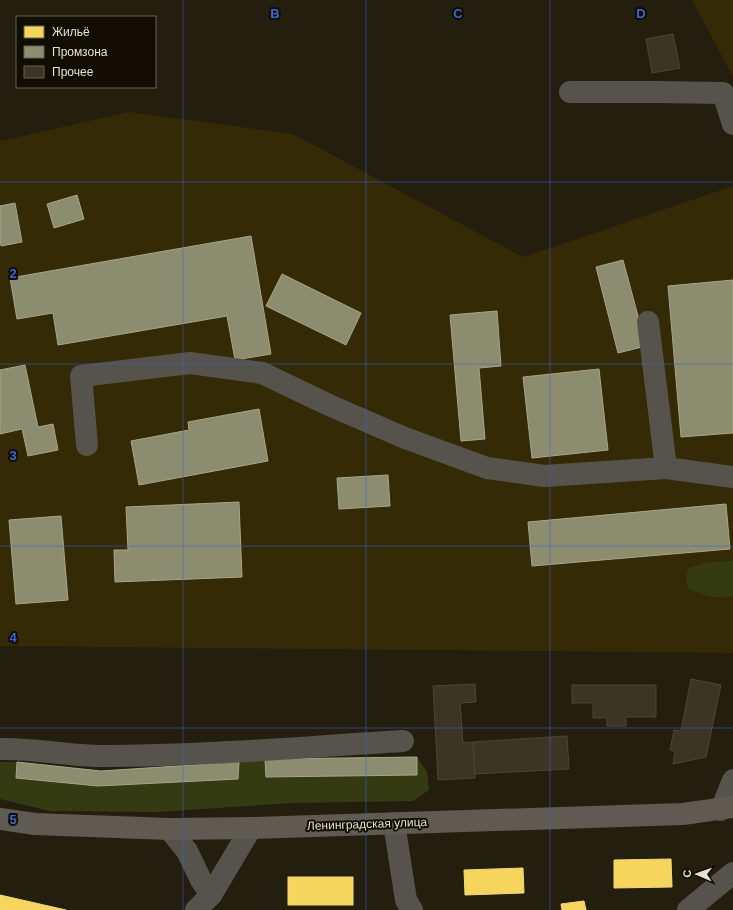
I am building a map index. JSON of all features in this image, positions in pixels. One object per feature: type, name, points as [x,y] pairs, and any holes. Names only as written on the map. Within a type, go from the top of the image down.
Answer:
[{"type":"main road","name":"Ленинградская улица","points":[[0,819],[36,824],[169,829],[251,828],[683,814],[727,808]]},
{"type":"street","points":[[570,92],[723,94],[733,124]]},
{"type":"street","points":[[648,322],[666,468]]},
{"type":"street","points":[[87,444],[81,376],[190,364],[262,373],[329,405],[405,438],[487,468],[544,476],[666,468],[733,477]]},
{"type":"street","points":[[0,749],[20,748],[101,756],[207,754],[403,741]]},
{"type":"street","points":[[727,808],[733,780]]},
{"type":"street","points":[[394,823],[406,900],[412,910]]},
{"type":"street","points":[[196,910],[211,895],[251,828]]},
{"type":"street","points":[[169,829],[187,851],[201,880],[211,895]]},
{"type":"street","points":[[688,910],[733,873]]},
{"type":"shaded area","points":[[692,0],[733,0],[733,77]]},
{"type":"shaded area","points":[[129,112],[293,134],[523,257],[733,186],[733,653],[0,646],[0,141]]},
{"type":"green space","points":[[733,561],[733,596],[710,596],[688,588],[686,577],[689,568],[709,562]]},
{"type":"green space","points":[[417,757],[427,772],[429,790],[413,801],[293,803],[158,812],[50,811],[0,799],[0,762],[17,762],[16,778],[98,786],[238,779],[239,762],[265,759],[266,777],[417,775]]},
{"type":"building: Жильё","points":[[671,859],[672,887],[614,888],[614,860]]},
{"type":"building: Жильё","points":[[523,868],[524,893],[465,895],[464,870]]},
{"type":"building: Жильё","points":[[288,877],[353,877],[353,905],[288,905]]},
{"type":"building: Жильё","points":[[0,895],[66,910],[0,910]]},
{"type":"building: Жильё","points":[[584,901],[586,910],[562,910],[561,904]]},
{"type":"building: Промзона","points":[[77,195],[84,219],[54,228],[47,204]]},
{"type":"building: Промзона","points":[[15,203],[22,242],[1,246],[0,206]]},
{"type":"building: Промзона","points":[[251,236],[271,354],[235,360],[227,316],[58,345],[53,313],[17,319],[10,278]]},
{"type":"building: Промзона","points":[[623,260],[646,346],[618,353],[596,267]]},
{"type":"building: Промзона","points":[[282,274],[361,313],[346,345],[266,306]]},
{"type":"building: Промзона","points":[[733,280],[733,433],[681,437],[668,286]]},
{"type":"building: Промзона","points":[[497,311],[501,366],[479,368],[485,439],[461,441],[450,315]]},
{"type":"building: Промзона","points":[[25,365],[38,427],[53,424],[58,450],[28,456],[22,429],[0,434],[0,370]]},
{"type":"building: Промзона","points":[[599,369],[608,450],[532,458],[523,377]]},
{"type":"building: Промзона","points":[[259,409],[268,461],[139,485],[131,441],[189,430],[188,422]]},
{"type":"building: Промзона","points":[[388,475],[390,506],[339,509],[337,478]]},
{"type":"building: Промзона","points":[[239,502],[242,577],[115,582],[114,550],[128,550],[126,507]]},
{"type":"building: Промзона","points":[[726,504],[730,549],[532,566],[528,522]]},
{"type":"building: Промзона","points":[[61,516],[68,600],[16,604],[9,520]]},
{"type":"building: Промзона","points":[[417,757],[417,775],[266,777],[265,759]]},
{"type":"building: Промзона","points":[[17,762],[101,771],[239,762],[238,779],[98,786],[16,778]]},
{"type":"building: Прочее","points":[[673,34],[680,68],[652,73],[646,39]]},
{"type":"building: Прочее","points":[[691,679],[721,685],[706,757],[673,764],[675,751],[670,750],[674,730],[681,731]]},
{"type":"building: Прочее","points":[[475,684],[476,702],[460,703],[463,743],[473,742],[475,778],[438,780],[433,686]]},
{"type":"building: Прочее","points":[[572,685],[656,685],[656,717],[626,717],[626,726],[607,726],[607,718],[593,718],[593,703],[572,703]]},
{"type":"building: Прочее","points":[[567,736],[569,769],[475,774],[473,742]]}]
